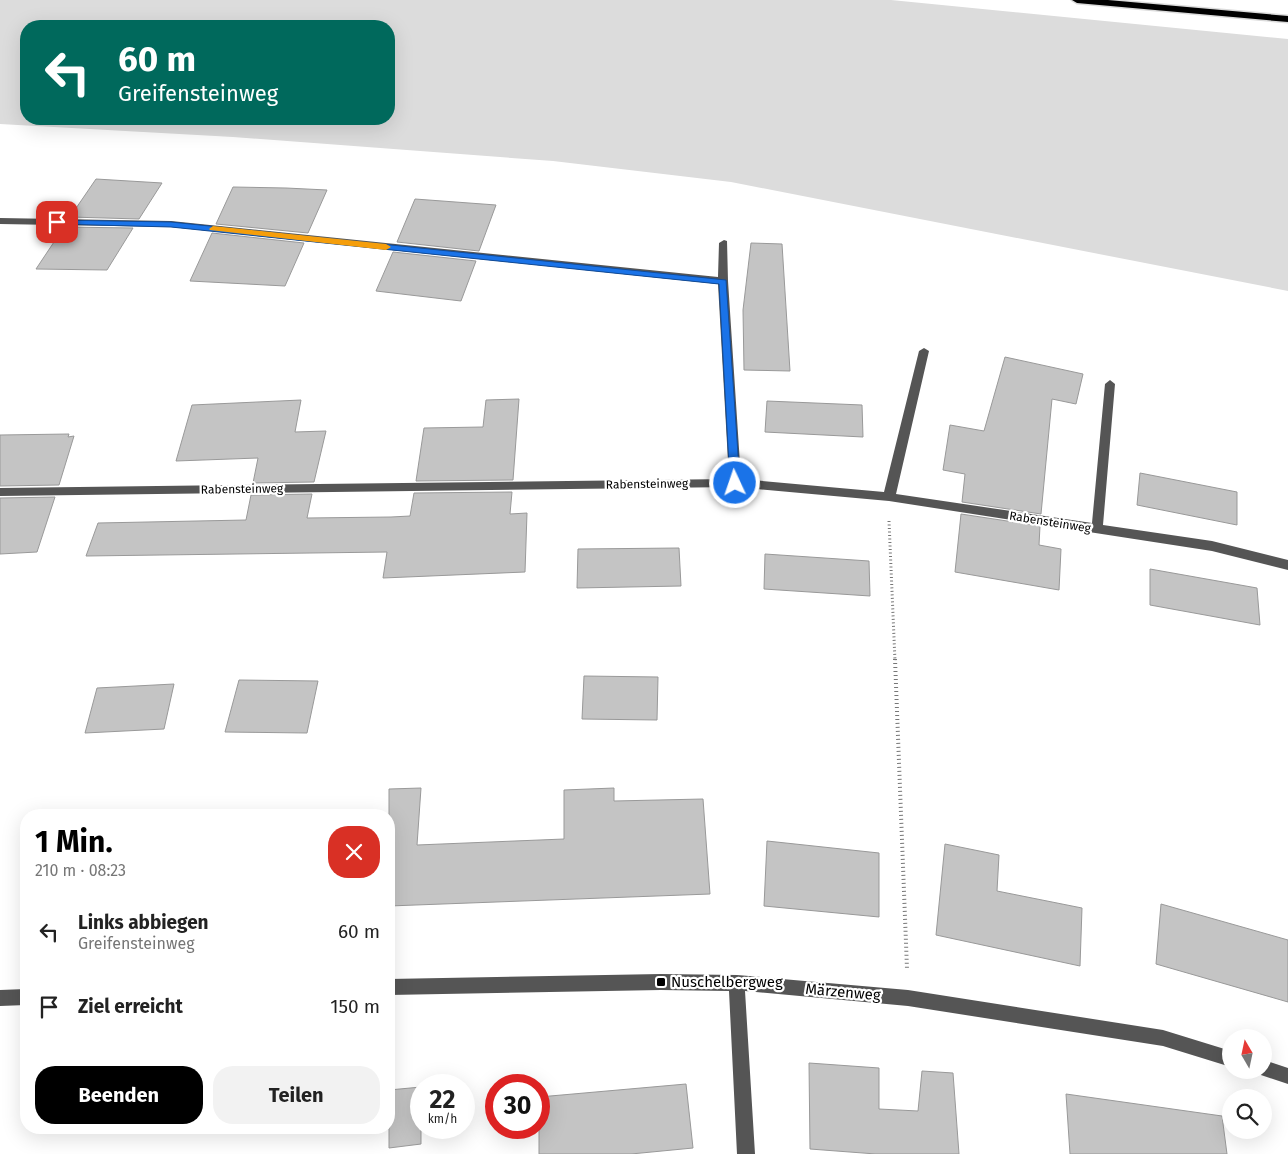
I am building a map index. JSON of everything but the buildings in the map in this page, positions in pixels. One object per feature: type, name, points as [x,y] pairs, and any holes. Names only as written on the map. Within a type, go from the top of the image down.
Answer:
[{"type":"highway","points":[[1077,0],[1288,20]]},
{"type":"street","points":[[0,221],[171,224],[723,282]]},
{"type":"street","points":[[724,243],[723,282],[735,483]]},
{"type":"street","points":[[888,497],[924,352]]},
{"type":"street","points":[[1097,530],[1110,384]]},
{"type":"street","name":"Rabensteinweg","points":[[0,492],[735,483],[888,497],[1212,546],[1288,565]]},
{"type":"street","name":"Märzenweg","points":[[395,987],[661,982],[738,983],[908,998],[1163,1038],[1222,1056]]},
{"type":"street","points":[[738,983],[746,1154]]},
{"type":"street","points":[[0,998],[20,997]]},
{"type":"street","points":[[1272,1071],[1288,1076]]},
{"type":"path","points":[[888,497],[908,998]]},
{"type":"shaded area","points":[[0,0],[891,0],[1288,39],[1288,291],[731,182],[553,161],[233,137],[0,124]]},
{"type":"slow traffic","points":[[213,229],[386,247]]},
{"type":"place","name":"Nuschelbergweg","points":[[661,982]]},
{"type":"route","points":[[57,222],[171,224],[723,282],[735,483]]}]
